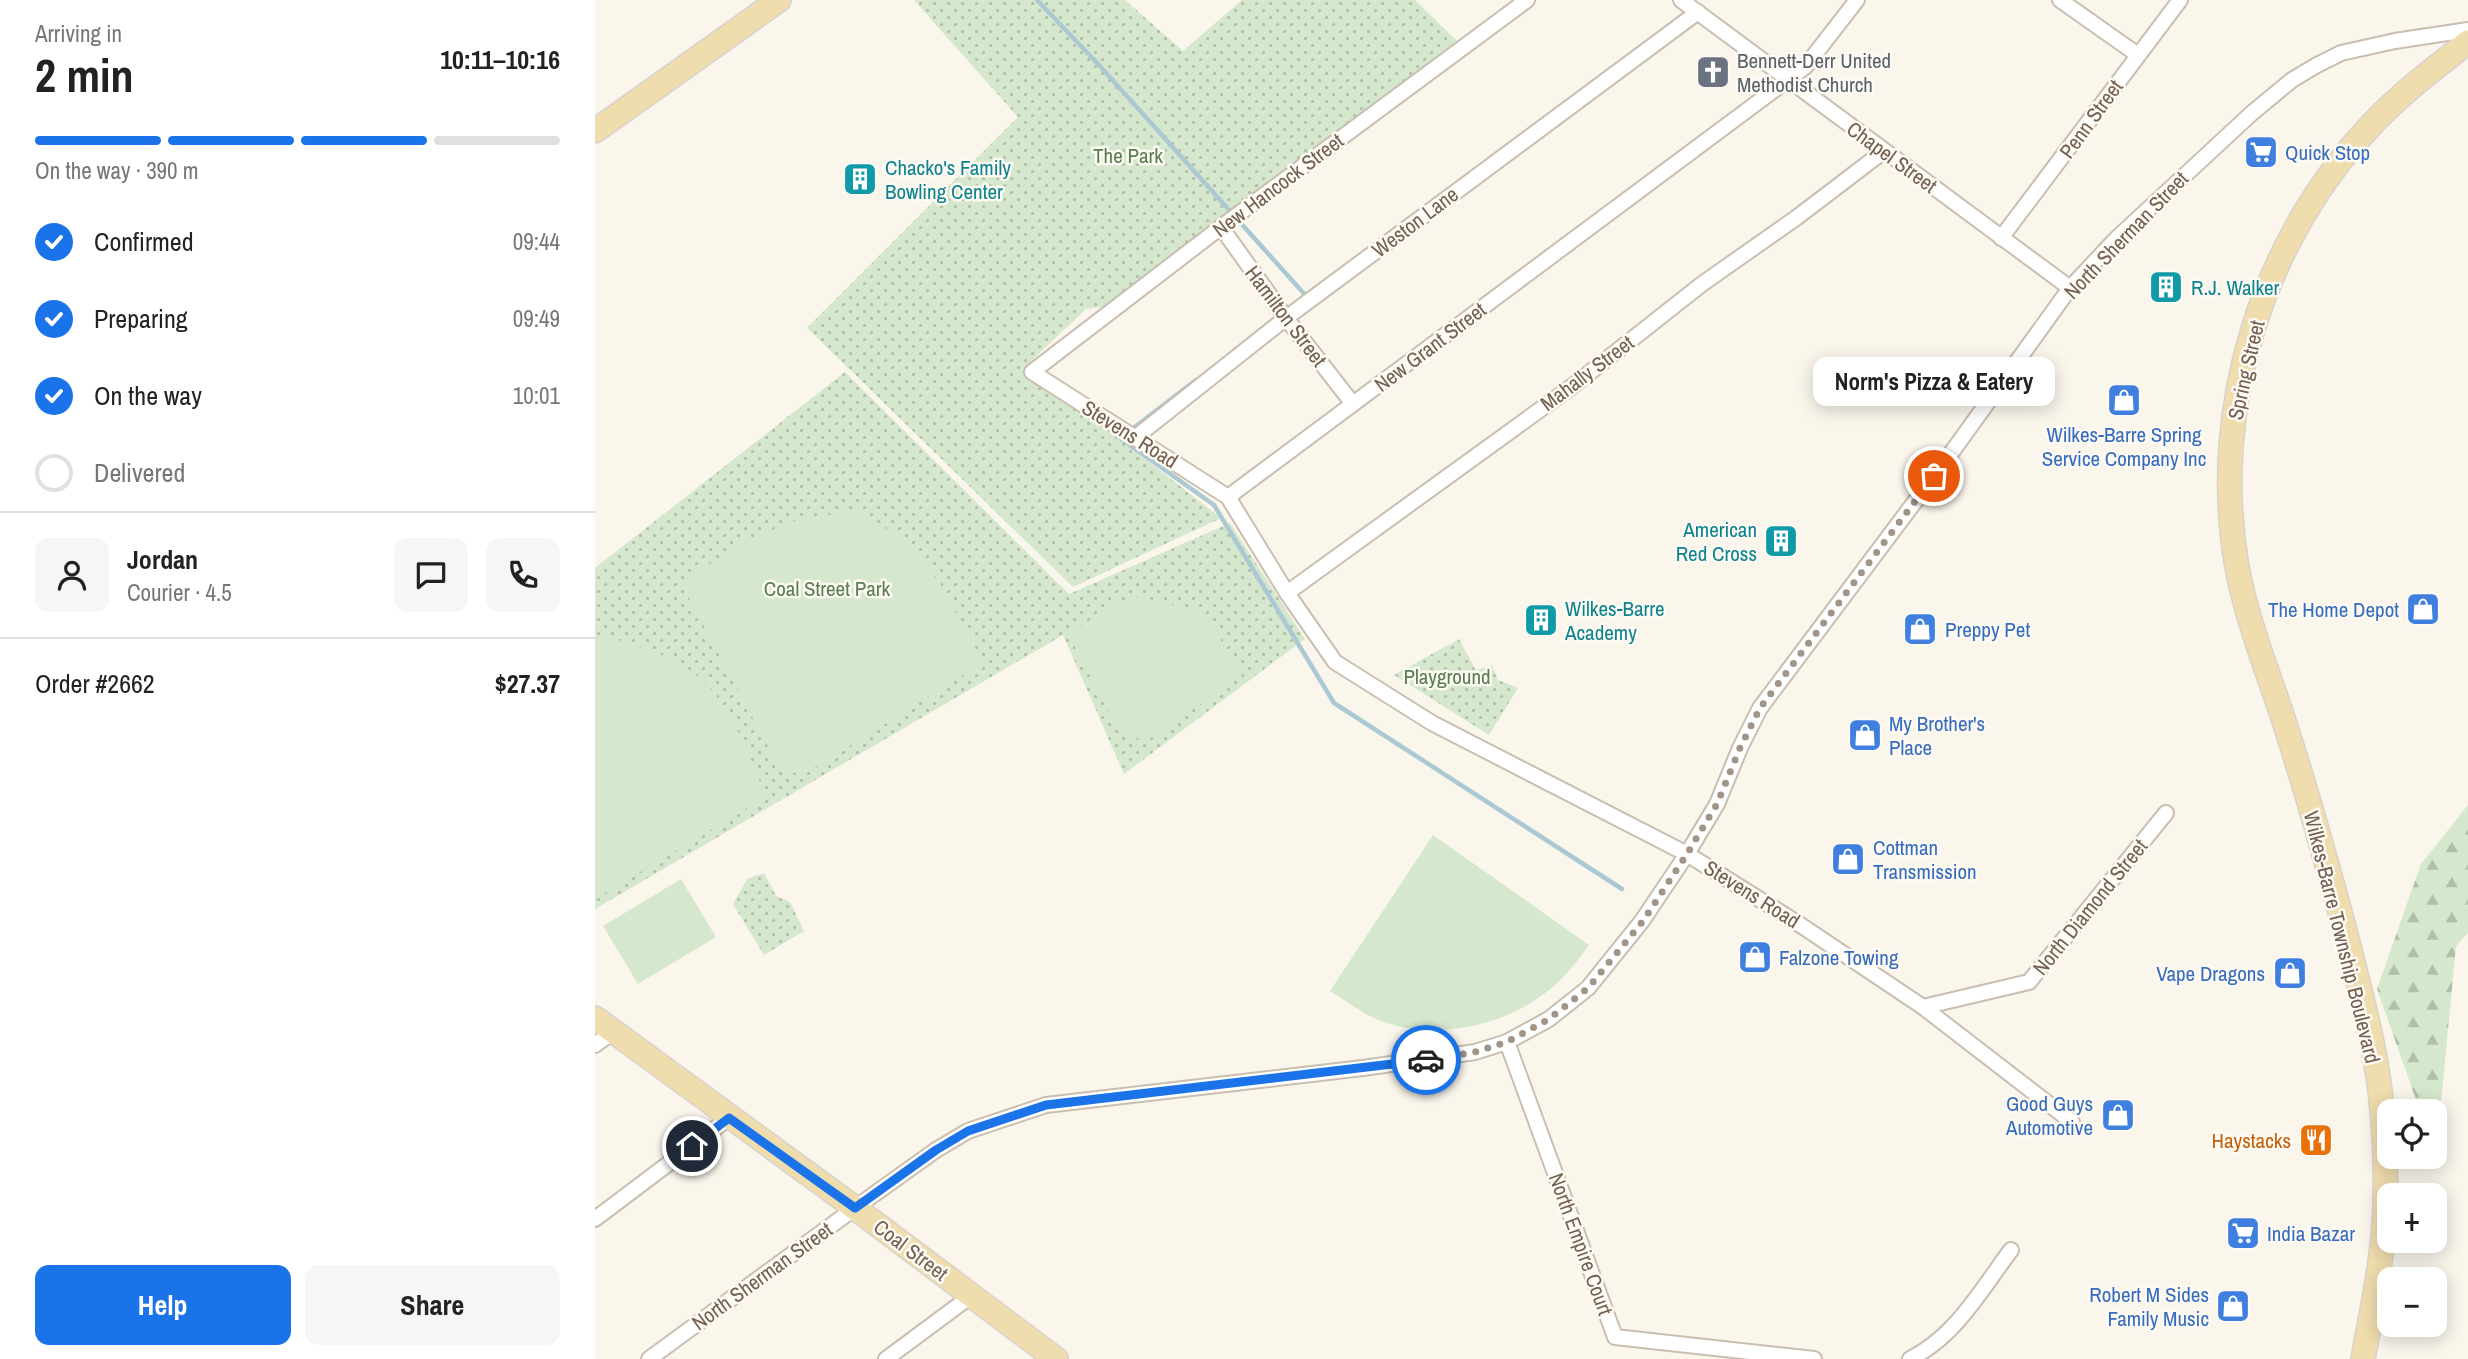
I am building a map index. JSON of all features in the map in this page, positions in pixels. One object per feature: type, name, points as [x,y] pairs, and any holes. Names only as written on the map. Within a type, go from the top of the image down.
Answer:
[{"type":"main road","points":[[595,131],[779,0]]},
{"type":"main road","name":"Spring Street","points":[[2285,726],[2237,569],[2231,522],[2232,433],[2239,380],[2252,330],[2270,281],[2297,227],[2350,149],[2408,90],[2468,41]]},
{"type":"main road","name":"Wilkes-Barre Township Boulevard","points":[[2285,726],[2331,877],[2366,1015],[2382,1110],[2385,1205],[2363,1359]]},
{"type":"main road","name":"Coal Street","points":[[604,1024],[1056,1359]]},
{"type":"street","name":"New Hancock Street","points":[[1031,372],[1527,0]]},
{"type":"street","name":"Chapel Street","points":[[1681,0],[2070,288]]},
{"type":"street","name":"New Grant Street","points":[[1228,498],[1805,67],[1857,0]]},
{"type":"street","points":[[2060,0],[2138,55]]},
{"type":"street","name":"Penn Street","points":[[2001,238],[2181,0]]},
{"type":"street","name":"Weston Lane","points":[[1136,437],[1286,318],[1698,12]]},
{"type":"street","name":"North Sherman Street","points":[[649,1359],[936,1150],[968,1131],[1046,1105],[1428,1060],[1475,1052],[1507,1042],[1549,1019],[1588,988],[1643,921],[1717,804],[1760,708],[1944,463],[2070,288],[2116,239],[2203,157],[2292,80],[2341,53],[2395,41],[2468,30]]},
{"type":"street","name":"Mahally Street","points":[[1287,593],[1563,393],[1702,284],[1796,218],[1884,151]]},
{"type":"street","name":"Hamilton Street","points":[[1221,227],[1286,318],[1353,404]]},
{"type":"street","name":"Stevens Road","points":[[1031,372],[1228,498]]},
{"type":"street","points":[[1228,498],[1287,593]]},
{"type":"street","name":"Stevens Road","points":[[1287,593],[1335,662],[1432,723],[1687,854],[1803,926],[1923,1007],[2072,1122]]},
{"type":"street","name":"North Diamond Street","points":[[1923,1007],[2029,982],[2167,813]]},
{"type":"street","points":[[595,1045],[604,1024]]},
{"type":"street","name":"North Empire Court","points":[[1507,1042],[1615,1337],[1815,1359]]},
{"type":"street","points":[[595,1219],[729,1118]]},
{"type":"street","points":[[1910,1359],[1930,1349],[1954,1327],[2011,1250]]},
{"type":"street","points":[[885,1359],[971,1296]]},
{"type":"green space","name":"The Park","points":[[914,0],[1125,0],[1183,51],[1242,0],[1415,0],[1462,46],[1122,304],[1086,309],[1030,362],[1048,383],[1221,518],[1073,587],[807,328],[1018,117]]},
{"type":"green space","name":"Coal Street Park","points":[[845,372],[1069,594],[1230,523],[1305,639],[1124,774],[1063,635],[595,909],[595,568]]},
{"type":"green space","points":[[861,511],[908,544],[940,583],[983,663],[803,775],[780,769],[681,583],[745,541],[802,518]]},
{"type":"green space","points":[[1141,597],[1195,611],[1211,623],[1242,676],[1148,740],[1122,736],[1068,634],[1122,600]]},
{"type":"green space","points":[[595,638],[616,639],[648,649],[683,666],[706,683],[736,728],[766,797],[595,899]]},
{"type":"green space","name":"Playground","points":[[1459,639],[1476,670],[1492,666],[1498,680],[1518,688],[1489,735],[1394,675]]},
{"type":"green space","points":[[2468,805],[2468,933],[2456,946],[2441,1099],[2416,1099],[2377,989],[2421,864]]},
{"type":"green space","points":[[1433,835],[1589,945],[1555,985],[1523,1007],[1481,1024],[1436,1030],[1392,1025],[1366,1014],[1330,991]]},
{"type":"green space","points":[[764,873],[776,896],[790,902],[804,931],[764,955],[733,904],[747,879]]},
{"type":"green space","points":[[681,879],[716,937],[638,984],[603,926]]},
{"type":"waterway","points":[[1037,0],[1099,65],[1307,297]]},
{"type":"waterway","points":[[1131,430],[1196,380]]},
{"type":"waterway","points":[[1124,435],[1120,438],[1214,505],[1334,703],[1622,889]]},
{"type":"way so far","points":[[1426,1060],[1475,1052],[1507,1042],[1549,1019],[1588,988],[1643,921],[1687,854],[1717,804],[1760,708],[1934,476]]},
{"type":"place","name":"Bennett-Derr United Methodist Church","points":[[1713,72]]},
{"type":"place","name":"Quick Stop","points":[[2261,152]]},
{"type":"place","name":"Chacko's Family Bowling Center","points":[[860,179]]},
{"type":"place","name":"R.J. Walker","points":[[2166,287]]},
{"type":"place","name":"Wilkes-Barre Spring Service Company Inc","points":[[2124,400]]},
{"type":"place","name":"Norm's Pizza & Eatery","points":[[1934,476]]},
{"type":"place","name":"American Red Cross","points":[[1781,541]]},
{"type":"place","name":"The Home Depot","points":[[2423,609]]},
{"type":"place","name":"Wilkes-Barre Academy","points":[[1541,620]]},
{"type":"place","name":"Preppy Pet","points":[[1920,629]]},
{"type":"place","name":"My Brother's Place","points":[[1865,735]]},
{"type":"place","name":"Cottman Transmission","points":[[1848,859]]},
{"type":"place","name":"Falzone Towing","points":[[1755,957]]},
{"type":"place","name":"Vape Dragons","points":[[2290,973]]},
{"type":"place","name":"Good Guys Automotive","points":[[2118,1115]]},
{"type":"place","name":"Haystacks","points":[[2316,1140]]},
{"type":"place","name":"India Bazar","points":[[2243,1233]]},
{"type":"place","name":"Robert M Sides Family Music","points":[[2233,1306]]},
{"type":"route","points":[[692,1146],[729,1118],[855,1208],[936,1150],[968,1131],[1046,1105],[1426,1060]]}]
